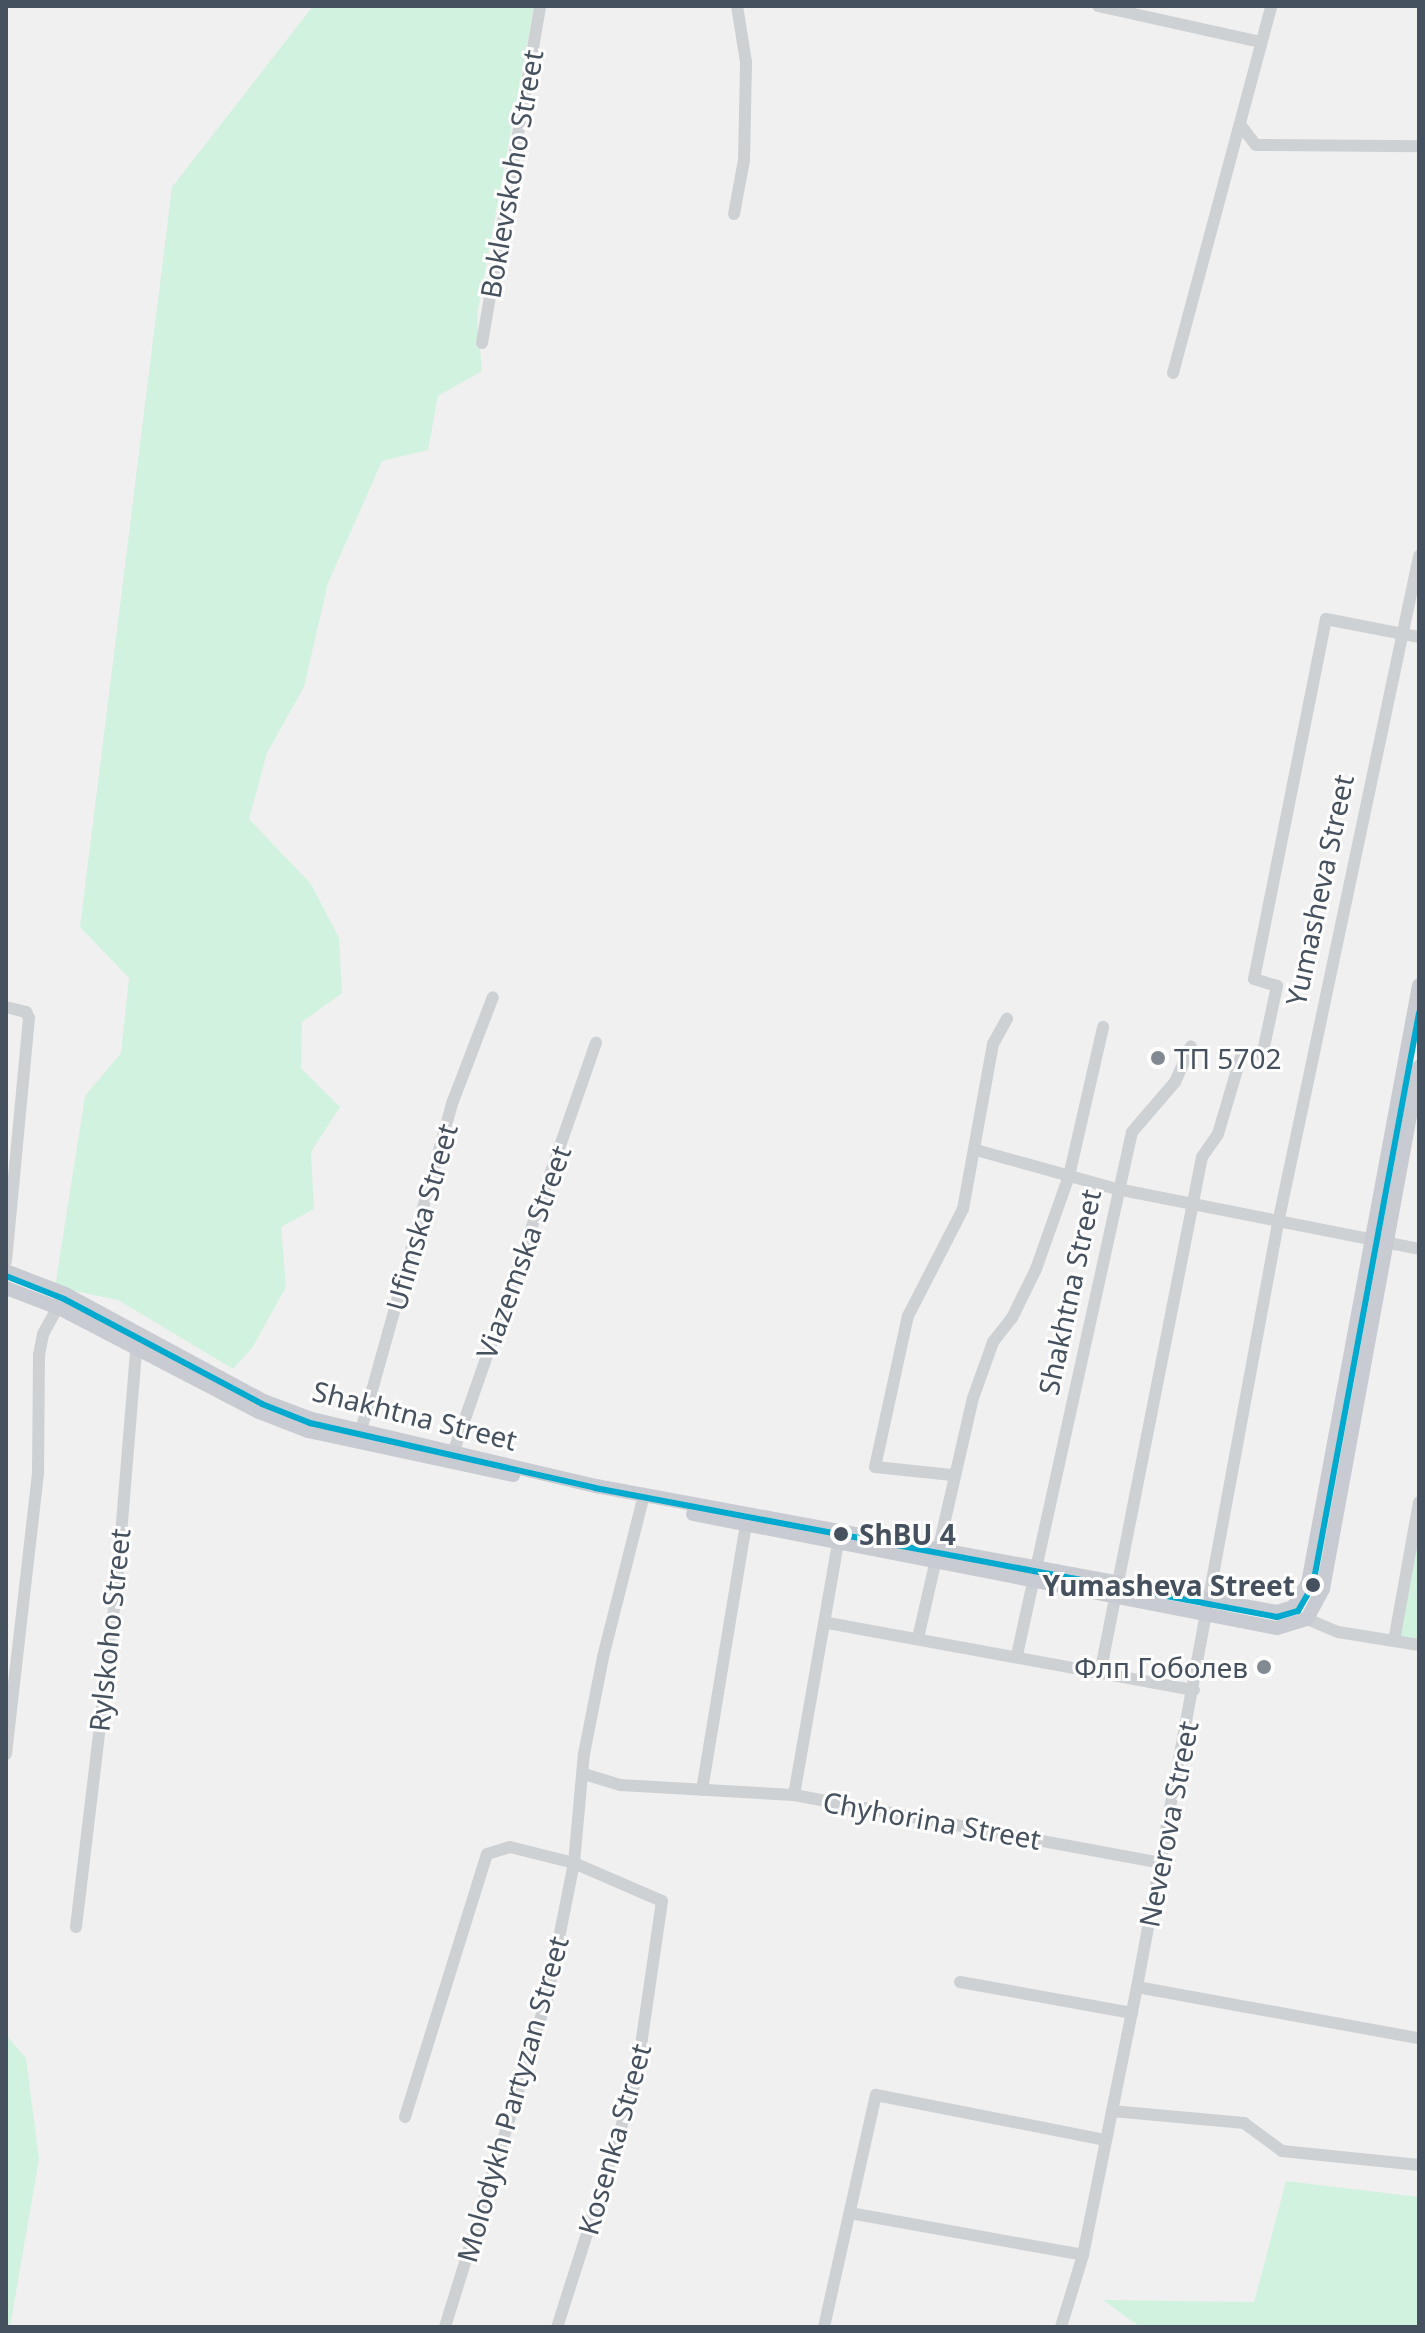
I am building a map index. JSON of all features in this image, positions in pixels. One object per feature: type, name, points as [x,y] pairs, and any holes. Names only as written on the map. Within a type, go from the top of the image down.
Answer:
[{"type":"main road","points":[[1307,1619],[1323,1589],[1419,985]]},
{"type":"main road","points":[[1377,1244],[1419,1067]]},
{"type":"main road","name":"Shakhtna Street","points":[[1034,1573],[1116,1598],[1277,1612],[1293,1607],[1308,1583],[1377,1244]]},
{"type":"main road","name":"Shakhtna Street","points":[[6,1271],[65,1294],[264,1401],[360,1435],[746,1525],[1034,1573],[1120,1582],[1277,1628],[1307,1619]]},
{"type":"main road","name":"Shakhtna Street","points":[[6,1288],[61,1309],[259,1412],[308,1431],[360,1435]]},
{"type":"main road","name":"Shakhtna Street","points":[[643,1499],[839,1539]]},
{"type":"street","name":"Boklevskoho Street","points":[[482,343],[540,6]]},
{"type":"street","points":[[734,214],[744,160],[746,90],[737,6]]},
{"type":"street","points":[[1098,6],[1132,10],[1261,42]]},
{"type":"street","points":[[1173,373],[1271,6]]},
{"type":"street","points":[[1241,126],[1256,145],[1419,146]]},
{"type":"street","name":"Yumasheva Street","points":[[1210,1607],[1278,1223],[1399,633],[1419,556]]},
{"type":"street","points":[[1262,1056],[1277,986],[1254,979],[1326,619],[1419,637]]},
{"type":"street","name":"Ufimska Street","points":[[360,1435],[453,1101],[493,997]]},
{"type":"street","points":[[6,1007],[26,1012],[29,1018],[22,1123],[8,1222],[6,1261]]},
{"type":"street","points":[[952,1475],[875,1467],[908,1316],[963,1209],[993,1044],[1007,1019]]},
{"type":"street","name":"Shakhtna Street","points":[[918,1638],[952,1475],[993,1342],[1012,1318],[1036,1269],[1069,1176],[1103,1027]]},
{"type":"street","name":"Viazemska Street","points":[[451,1455],[596,1043]]},
{"type":"street","name":"Shakhtna Street","points":[[1017,1655],[1117,1189],[1132,1132],[1175,1082],[1191,1046]]},
{"type":"street","points":[[1101,1669],[1202,1157],[1218,1134],[1242,1053]]},
{"type":"street","points":[[6,1121],[22,1123]]},
{"type":"street","points":[[976,1150],[1117,1189],[1377,1244],[1419,1249]]},
{"type":"street","points":[[6,1754],[38,1472],[39,1355],[43,1334],[61,1309],[65,1294]]},
{"type":"street","name":"Rylskoho Street","points":[[76,1927],[117,1583],[137,1332]]},
{"type":"street","points":[[584,1774],[603,1657],[643,1499]]},
{"type":"street","points":[[1394,1641],[1419,1502]]},
{"type":"street","points":[[702,1790],[746,1525]]},
{"type":"street","points":[[794,1795],[828,1623],[839,1539]]},
{"type":"street","name":"Neverova Street","points":[[1061,2327],[1083,2255],[1210,1607]]},
{"type":"street","points":[[1307,1619],[1338,1632],[1419,1645]]},
{"type":"street","points":[[828,1623],[1101,1669],[1194,1690]]},
{"type":"street","name":"Chyhorina Street","points":[[584,1774],[620,1785],[794,1795],[1161,1863]]},
{"type":"street","name":"Molodykh Partyzan Street","points":[[445,2327],[547,1998],[574,1863],[584,1774]]},
{"type":"street","points":[[405,2117],[487,1854],[510,1847],[574,1863]]},
{"type":"street","name":"Kosenka Street","points":[[557,2327],[636,2080],[662,1901],[574,1863]]},
{"type":"street","points":[[960,1982],[1132,2013]]},
{"type":"street","points":[[1137,1987],[1419,2038]]},
{"type":"street","points":[[824,2327],[876,2095],[1106,2140]]},
{"type":"street","points":[[1112,2111],[1244,2123],[1282,2151],[1419,2165]]},
{"type":"street","points":[[850,2213],[1083,2255]]},
{"type":"green space","points":[[313,6],[534,6],[477,315],[482,371],[438,396],[428,450],[382,461],[328,583],[304,687],[267,753],[249,819],[311,884],[339,938],[342,993],[302,1022],[301,1068],[340,1107],[311,1152],[314,1209],[281,1227],[286,1287],[252,1348],[233,1369],[118,1300],[55,1287],[85,1096],[121,1053],[129,978],[80,927],[172,187]]},
{"type":"green space","points":[[1419,1525],[1419,1640],[1398,1636]]},
{"type":"green space","points":[[6,2035],[26,2058],[39,2159],[10,2327],[6,2327]]},
{"type":"green space","points":[[1286,2181],[1419,2197],[1419,2327],[1140,2327],[1103,2300],[1254,2302]]},
{"type":"transit line","points":[[6,1276],[64,1299],[262,1404],[310,1423],[595,1488],[1277,1617],[1298,1611],[1313,1585],[1419,1013]]},
{"type":"place","name":"ТП 5702","points":[[1158,1058]]},
{"type":"place","name":"ShBU 4","points":[[841,1534]]},
{"type":"place","name":"Yumasheva Street","points":[[1313,1585]]},
{"type":"place","name":"Флп Гоболев","points":[[1264,1667]]}]
